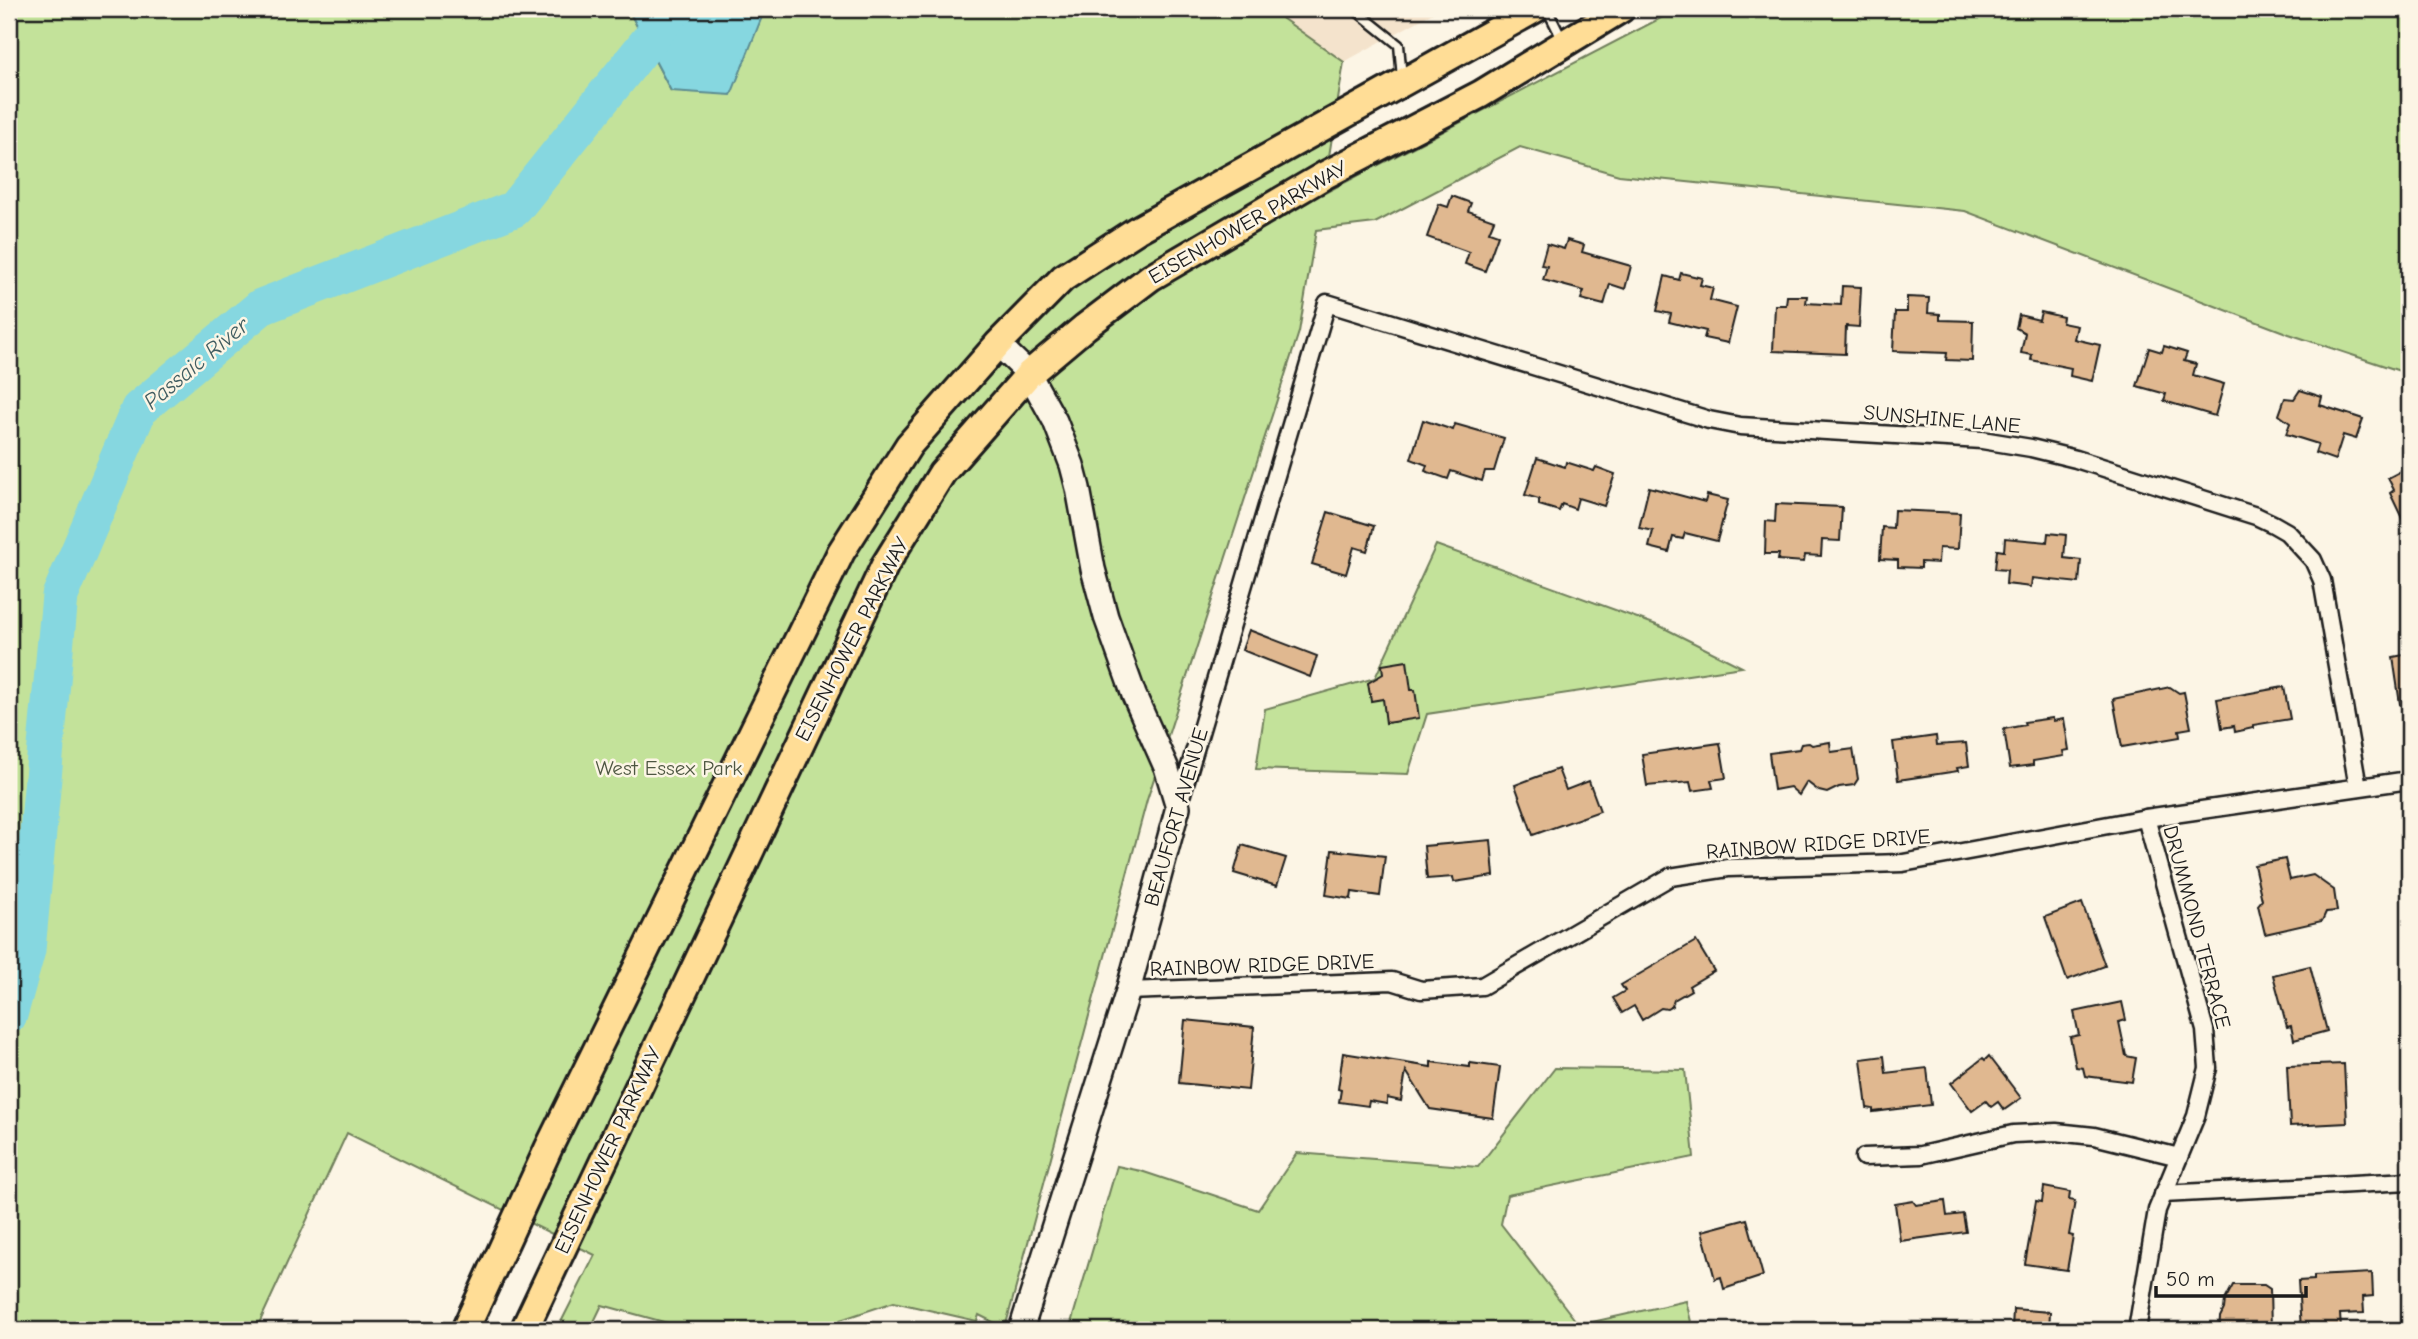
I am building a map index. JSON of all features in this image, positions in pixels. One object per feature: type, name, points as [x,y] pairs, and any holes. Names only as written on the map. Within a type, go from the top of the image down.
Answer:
[{"type":"main road","points":[[465,1330],[555,1135],[841,552],[909,445],[998,344],[1063,278],[1137,230],[1535,9]]},
{"type":"main road","name":"EISENHOWER PARKWAY","points":[[524,1330],[885,565],[942,473],[1029,374],[1151,277],[1325,175],[1480,94],[1618,10]]},
{"type":"street","name":"SUNSHINE LANE","points":[[1327,303],[1709,420],[1740,426],[1982,440],[2031,448],[2076,459],[2256,516],[2287,532],[2313,559],[2322,580],[2358,787]]},
{"type":"street","name":"BEAUFORT AVENUE","points":[[1021,1330],[1128,990],[1178,807],[1327,303]]},
{"type":"street","points":[[998,344],[1029,374],[1055,421],[1072,466],[1093,569],[1106,617],[1134,695],[1166,767],[1178,807]]},
{"type":"street","name":"RAINBOW RIDGE DRIVE","points":[[1128,990],[1392,981],[1422,989],[1482,986],[1670,877],[1728,868],[1903,863],[2146,818],[2409,780]]},
{"type":"street","name":"DRUMMOND TERRACE","points":[[2137,1330],[2157,1210],[2196,1116],[2208,1068],[2205,1030],[2146,818]]},
{"type":"street","points":[[1864,1157],[1921,1155],[2013,1135],[2056,1132],[2094,1136],[2179,1157]]},
{"type":"street","points":[[2164,1194],[2409,1181]]},
{"type":"lane","points":[[1354,9],[1399,45],[1402,82]]},
{"type":"lane","points":[[1547,9],[1565,44]]},
{"type":"shaded area","points":[[1269,9],[1440,9],[1344,62]]},
{"type":"green space","name":"West Essex Park","points":[[9,9],[628,9],[671,91],[746,9],[1269,9],[1344,62],[1323,194],[1678,9],[2409,9],[2409,374],[2289,334],[1965,211],[1619,175],[1520,147],[1375,223],[1316,230],[1299,332],[1147,800],[1005,1328],[979,1315],[977,1321],[894,1302],[840,1320],[835,1330],[693,1330],[602,1305],[590,1330],[557,1330],[595,1255],[347,1133],[256,1330],[9,1330]]},
{"type":"green space","points":[[1436,545],[1662,627],[1742,667],[1427,714],[1408,774],[1256,769],[1265,709],[1375,678]]},
{"type":"green space","points":[[1555,1068],[1685,1070],[1694,1157],[1507,1195],[1501,1224],[1579,1325],[1686,1301],[1693,1330],[1069,1330],[1117,1166],[1141,1171],[1258,1210],[1297,1153],[1478,1167]]},
{"type":"water","points":[[628,9],[765,9],[731,95],[671,91]]},
{"type":"building","points":[[1452,196],[1471,203],[1468,211],[1494,220],[1489,232],[1498,235],[1485,271],[1465,264],[1469,252],[1427,237],[1439,204],[1448,207]]},
{"type":"building","points":[[1567,240],[1584,245],[1582,252],[1631,266],[1625,289],[1610,284],[1604,305],[1581,299],[1584,291],[1543,280],[1547,266],[1541,265],[1547,244],[1564,249]]},
{"type":"building","points":[[1681,273],[1702,278],[1700,285],[1713,288],[1710,300],[1737,307],[1728,343],[1704,338],[1706,331],[1669,322],[1671,314],[1657,311],[1665,276],[1679,280]]},
{"type":"building","points":[[1842,286],[1861,287],[1859,327],[1846,326],[1845,354],[1773,351],[1775,305],[1786,305],[1787,296],[1807,296],[1806,303],[1841,305]]},
{"type":"building","points":[[1907,297],[1929,298],[1928,313],[1940,314],[1940,320],[1973,321],[1972,361],[1946,360],[1947,353],[1893,351],[1895,312],[1907,312]]},
{"type":"building","points":[[2041,312],[2063,317],[2062,323],[2077,326],[2074,339],[2100,345],[2092,381],[2070,376],[2071,368],[2031,360],[2032,355],[2021,353],[2025,333],[2016,328],[2019,315],[2039,320]]},
{"type":"building","points":[[2164,346],[2187,353],[2184,361],[2196,364],[2193,375],[2224,384],[2215,416],[2164,401],[2166,394],[2137,386],[2149,348],[2162,352]]},
{"type":"building","points":[[2300,390],[2322,397],[2320,405],[2363,419],[2356,439],[2343,435],[2335,460],[2315,453],[2318,444],[2286,434],[2290,423],[2279,415],[2285,398],[2294,399]]},
{"type":"building","points":[[1423,420],[1453,430],[1455,424],[1504,438],[1494,471],[1485,471],[1482,481],[1451,471],[1448,479],[1425,471],[1427,465],[1411,459]]},
{"type":"building","points":[[1537,458],[1565,467],[1566,462],[1594,471],[1596,467],[1615,474],[1604,506],[1578,498],[1575,509],[1562,504],[1559,511],[1539,505],[1539,499],[1525,495]]},
{"type":"building","points":[[2409,467],[2409,533],[2390,493],[2394,490],[2388,478]]},
{"type":"building","points":[[1649,487],[1705,502],[1707,495],[1728,500],[1717,541],[1685,533],[1683,539],[1673,537],[1669,552],[1649,547],[1653,531],[1639,528]]},
{"type":"building","points":[[1776,504],[1842,507],[1840,541],[1822,540],[1821,556],[1805,555],[1804,562],[1778,560],[1779,554],[1765,554],[1766,521],[1775,522]]},
{"type":"building","points":[[1894,510],[1960,513],[1958,549],[1939,548],[1938,563],[1921,562],[1921,568],[1898,567],[1898,560],[1880,559],[1882,527],[1893,528]]},
{"type":"building","points":[[1328,512],[1374,526],[1367,551],[1354,547],[1346,574],[1312,564]]},
{"type":"building","points":[[2048,533],[2066,535],[2064,558],[2081,560],[2079,583],[2032,578],[2031,587],[2006,584],[2007,570],[1995,569],[1997,550],[2004,551],[2005,538],[2047,542]]},
{"type":"building","points":[[1249,630],[1317,656],[1310,677],[1242,650]]},
{"type":"building","points":[[2409,654],[2409,704],[2400,704],[2393,657]]},
{"type":"building","points":[[1407,661],[1419,718],[1386,723],[1383,699],[1371,701],[1368,683],[1383,674],[1382,665]]},
{"type":"building","points":[[2170,687],[2179,693],[2184,692],[2191,728],[2179,730],[2180,737],[2122,747],[2113,699]]},
{"type":"building","points":[[2284,687],[2290,719],[2253,725],[2253,728],[2235,732],[2234,726],[2222,728],[2217,699]]},
{"type":"building","points":[[2053,718],[2053,721],[2064,719],[2069,750],[2063,751],[2064,756],[2010,768],[2004,729],[2025,725],[2024,722]]},
{"type":"building","points":[[1936,736],[1937,745],[1966,743],[1969,766],[1957,768],[1958,771],[1898,780],[1893,742]]},
{"type":"building","points":[[1830,742],[1831,752],[1853,749],[1858,779],[1854,785],[1839,787],[1827,793],[1819,791],[1807,782],[1799,795],[1790,787],[1774,790],[1769,753],[1799,749],[1801,744]]},
{"type":"building","points":[[1720,743],[1726,778],[1711,780],[1713,788],[1692,791],[1690,782],[1647,786],[1642,754]]},
{"type":"building","points":[[1558,769],[1566,790],[1589,781],[1600,811],[1533,835],[1515,785]]},
{"type":"building","points":[[1491,840],[1494,876],[1454,882],[1453,877],[1427,879],[1424,846]]},
{"type":"building","points":[[1242,845],[1286,858],[1277,886],[1234,873]]},
{"type":"building","points":[[1332,850],[1385,856],[1380,896],[1352,892],[1351,899],[1326,895]]},
{"type":"building","points":[[2285,859],[2290,880],[2313,875],[2334,890],[2337,911],[2326,912],[2322,921],[2265,934],[2258,905],[2262,900],[2254,865]]},
{"type":"building","points":[[2082,903],[2105,966],[2067,980],[2045,917]]},
{"type":"building","points":[[1696,941],[1714,971],[1689,986],[1691,990],[1674,1000],[1672,1006],[1667,1009],[1661,1008],[1642,1020],[1634,1006],[1622,1013],[1613,998],[1625,991],[1621,985]]},
{"type":"building","points":[[2310,966],[2327,1031],[2294,1040],[2291,1026],[2287,1027],[2273,975]]},
{"type":"building","points":[[2122,1002],[2126,1020],[2119,1022],[2126,1056],[2136,1058],[2132,1082],[2085,1076],[2083,1068],[2076,1067],[2070,1037],[2079,1035],[2074,1012]]},
{"type":"building","points":[[1185,1020],[1254,1027],[1248,1090],[1179,1083]]},
{"type":"building","points":[[1343,1053],[1431,1067],[1431,1062],[1470,1067],[1470,1063],[1500,1067],[1493,1118],[1430,1109],[1406,1071],[1401,1101],[1387,1098],[1387,1104],[1369,1101],[1368,1106],[1339,1102]]},
{"type":"building","points":[[1884,1056],[1886,1073],[1927,1068],[1931,1105],[1873,1112],[1873,1109],[1867,1108],[1861,1059]]},
{"type":"building","points":[[1989,1056],[2021,1098],[2004,1110],[1998,1102],[1991,1107],[1986,1101],[1972,1111],[1951,1083]]},
{"type":"building","points":[[2344,1064],[2347,1123],[2290,1126],[2287,1066]]},
{"type":"building","points":[[2044,1187],[2070,1192],[2069,1200],[2075,1201],[2067,1270],[2025,1264],[2036,1201],[2042,1202]]},
{"type":"building","points":[[1913,1201],[1916,1205],[1945,1201],[1947,1216],[1963,1214],[1966,1232],[1900,1241],[1895,1204]]},
{"type":"building","points":[[1747,1219],[1763,1276],[1724,1289],[1721,1277],[1715,1279],[1702,1231]]},
{"type":"building","points":[[2372,1273],[2373,1296],[2363,1297],[2364,1313],[2340,1314],[2341,1329],[2301,1330],[2298,1281],[2314,1280],[2314,1276]]},
{"type":"building","points":[[2233,1285],[2264,1285],[2270,1289],[2271,1330],[2219,1330],[2225,1300]]},
{"type":"building","points":[[2013,1309],[2050,1312],[2049,1330],[2012,1330]]},
{"type":"waterway","name":"Passaic River","points":[[9,1015],[27,950],[60,596],[139,409],[261,307],[514,209],[674,9]]}]
